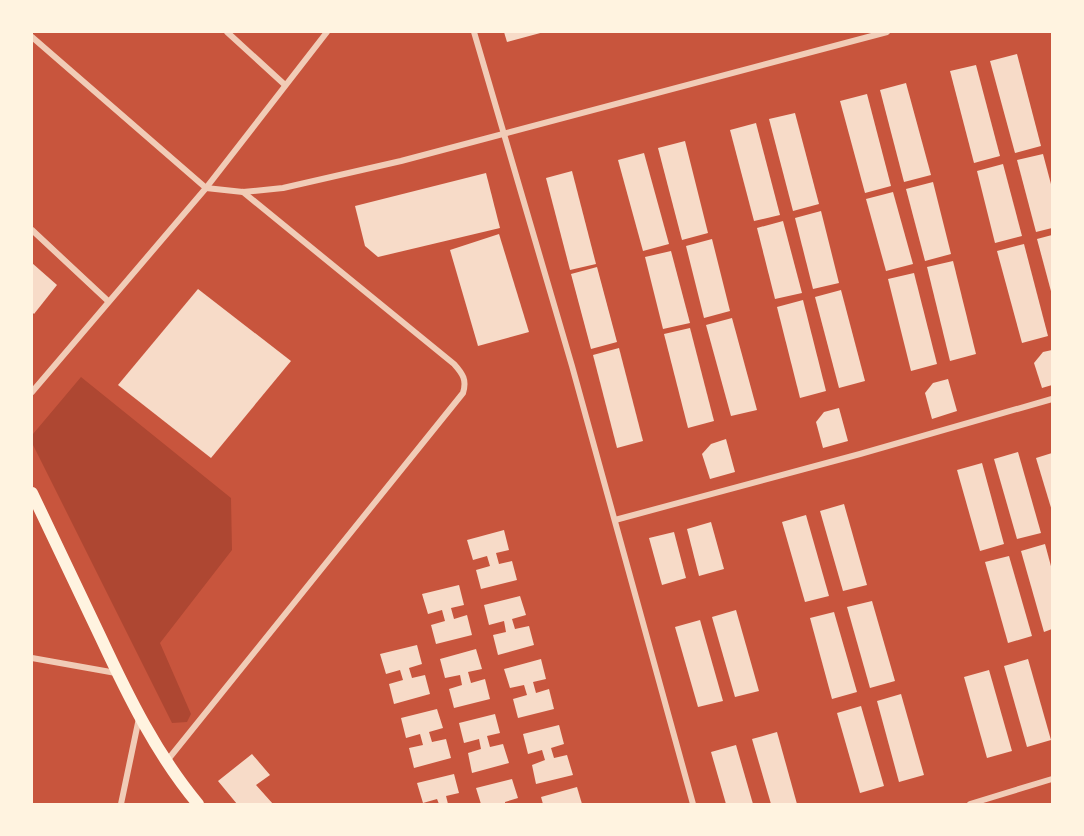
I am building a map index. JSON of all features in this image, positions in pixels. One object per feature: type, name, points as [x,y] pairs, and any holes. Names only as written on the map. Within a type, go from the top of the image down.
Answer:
[{"type":"main road","points":[[32,493],[118,674],[166,762],[198,804]]},
{"type":"street","points":[[227,32],[285,84]]},
{"type":"street","points":[[32,392],[206,188],[327,32]]},
{"type":"street","points":[[474,32],[615,520],[693,804]]},
{"type":"street","points":[[32,37],[206,188],[243,192],[283,188],[401,161],[887,32]]},
{"type":"street","points":[[166,762],[463,393],[466,385],[464,375],[454,364],[243,192]]},
{"type":"street","points":[[32,230],[108,301]]},
{"type":"street","points":[[615,520],[1053,399]]},
{"type":"street","points":[[32,657],[118,674]]},
{"type":"street","points":[[120,804],[140,715]]},
{"type":"street","points":[[970,804],[1053,779]]},
{"type":"shaded area","points":[[81,377],[231,498],[232,550],[160,643],[191,714],[187,722],[172,723],[33,445],[33,434]]},
{"type":"building","points":[[504,32],[544,32],[507,42]]},
{"type":"building","points":[[1017,54],[1041,146],[1015,153],[990,61]]},
{"type":"building","points":[[976,65],[1000,156],[974,163],[950,71]]},
{"type":"building","points":[[906,83],[931,175],[904,182],[880,90]]},
{"type":"building","points":[[867,94],[891,186],[865,193],[840,101]]},
{"type":"building","points":[[795,113],[819,204],[793,211],[769,119]]},
{"type":"building","points":[[756,123],[780,215],[754,221],[730,130]]},
{"type":"building","points":[[685,141],[708,233],[682,240],[658,148]]},
{"type":"building","points":[[644,153],[669,244],[643,251],[618,160]]},
{"type":"building","points":[[1043,154],[1052,188],[1052,228],[1036,232],[1017,160]]},
{"type":"building","points":[[1003,164],[1022,236],[995,243],[977,171]]},
{"type":"building","points":[[572,171],[596,264],[570,270],[546,178]]},
{"type":"building","points":[[486,173],[500,228],[378,257],[365,246],[355,206]]},
{"type":"building","points":[[933,182],[951,254],[925,261],[906,189]]},
{"type":"building","points":[[893,192],[913,264],[886,271],[866,199]]},
{"type":"building","points":[[821,211],[839,283],[813,289],[795,218]]},
{"type":"building","points":[[783,221],[802,293],[775,299],[757,228]]},
{"type":"building","points":[[499,234],[529,332],[478,346],[450,250]]},
{"type":"building","points":[[1052,235],[1052,295],[1037,239]]},
{"type":"building","points":[[712,239],[730,311],[704,318],[686,246]]},
{"type":"building","points":[[1024,244],[1048,336],[1022,343],[997,251]]},
{"type":"building","points":[[671,251],[690,323],[663,329],[645,257]]},
{"type":"building","points":[[953,261],[976,354],[950,361],[927,267]]},
{"type":"building","points":[[32,263],[57,285],[34,314],[32,312]]},
{"type":"building","points":[[597,267],[617,342],[591,349],[571,274]]},
{"type":"building","points":[[914,273],[937,364],[911,371],[888,279]]},
{"type":"building","points":[[198,289],[291,361],[211,458],[118,385]]},
{"type":"building","points":[[841,290],[865,381],[839,388],[815,297]]},
{"type":"building","points":[[803,300],[826,391],[800,398],[777,307]]},
{"type":"building","points":[[732,318],[757,410],[731,416],[706,325]]},
{"type":"building","points":[[690,328],[714,421],[688,428],[664,334]]},
{"type":"building","points":[[619,348],[643,441],[617,448],[593,355]]},
{"type":"building","points":[[1052,350],[1052,385],[1042,388],[1034,363],[1043,352]]},
{"type":"building","points":[[948,379],[957,411],[932,419],[925,393],[933,383]]},
{"type":"building","points":[[839,408],[848,441],[823,448],[816,422],[824,412]]},
{"type":"building","points":[[726,439],[735,472],[710,479],[702,454],[711,444]]},
{"type":"building","points":[[1018,452],[1041,533],[1017,539],[994,459]]},
{"type":"building","points":[[1052,453],[1052,511],[1036,458]]},
{"type":"building","points":[[982,463],[1004,544],[980,551],[957,470]]},
{"type":"building","points":[[844,504],[867,585],[843,591],[820,511]]},
{"type":"building","points":[[806,515],[829,596],[805,602],[782,522]]},
{"type":"building","points":[[711,522],[724,569],[699,576],[687,529]]},
{"type":"building","points":[[504,530],[509,550],[496,553],[499,564],[512,561],[517,580],[481,589],[476,570],[490,566],[487,556],[473,560],[467,540]]},
{"type":"building","points":[[674,532],[686,578],[662,585],[649,538]]},
{"type":"building","points":[[1045,544],[1052,570],[1052,629],[1044,632],[1021,551]]},
{"type":"building","points":[[1009,556],[1032,636],[1008,643],[985,562]]},
{"type":"building","points":[[459,585],[464,605],[451,608],[454,619],[467,615],[472,635],[436,644],[431,625],[445,621],[442,610],[428,614],[422,594]]},
{"type":"building","points":[[520,596],[526,615],[512,619],[515,629],[529,626],[534,645],[498,655],[493,635],[506,632],[504,621],[489,625],[484,605]]},
{"type":"building","points":[[872,601],[895,681],[870,688],[847,607]]},
{"type":"building","points":[[736,610],[759,691],[735,697],[712,617]]},
{"type":"building","points":[[834,612],[857,692],[832,699],[810,618]]},
{"type":"building","points":[[700,620],[723,701],[698,707],[675,627]]},
{"type":"building","points":[[417,645],[422,664],[409,668],[412,678],[425,675],[430,694],[394,704],[389,684],[403,680],[400,670],[386,674],[380,654]]},
{"type":"building","points":[[476,649],[482,669],[468,672],[471,683],[485,679],[490,699],[454,708],[449,689],[462,685],[460,675],[445,678],[440,659]]},
{"type":"building","points":[[541,659],[546,679],[533,682],[536,693],[549,689],[554,709],[518,718],[513,699],[527,695],[524,685],[510,688],[504,669]]},
{"type":"building","points":[[1028,659],[1051,740],[1027,747],[1004,666]]},
{"type":"building","points":[[989,670],[1012,751],[987,758],[964,677]]},
{"type":"building","points":[[901,694],[924,775],[899,782],[877,701]]},
{"type":"building","points":[[861,706],[884,786],[860,793],[837,713]]},
{"type":"building","points":[[437,709],[443,728],[429,732],[432,742],[446,739],[451,758],[414,768],[409,748],[423,745],[420,734],[406,738],[401,718]]},
{"type":"building","points":[[495,714],[500,733],[487,736],[490,747],[503,744],[509,763],[472,773],[468,753],[481,749],[479,739],[464,743],[459,723]]},
{"type":"building","points":[[559,725],[564,744],[551,748],[554,758],[567,755],[573,775],[536,784],[532,765],[545,760],[542,750],[528,754],[523,734]]},
{"type":"building","points":[[777,732],[797,804],[771,804],[752,739]]},
{"type":"building","points":[[736,745],[753,804],[726,804],[711,752]]},
{"type":"building","points":[[252,754],[270,775],[256,785],[273,804],[237,804],[218,781]]},
{"type":"building","points":[[454,774],[459,793],[446,796],[448,804],[439,804],[437,799],[423,803],[417,783]]},
{"type":"building","points":[[512,779],[518,798],[505,802],[505,804],[481,804],[476,788]]},
{"type":"building","points":[[577,787],[582,804],[543,804],[541,797]]}]
